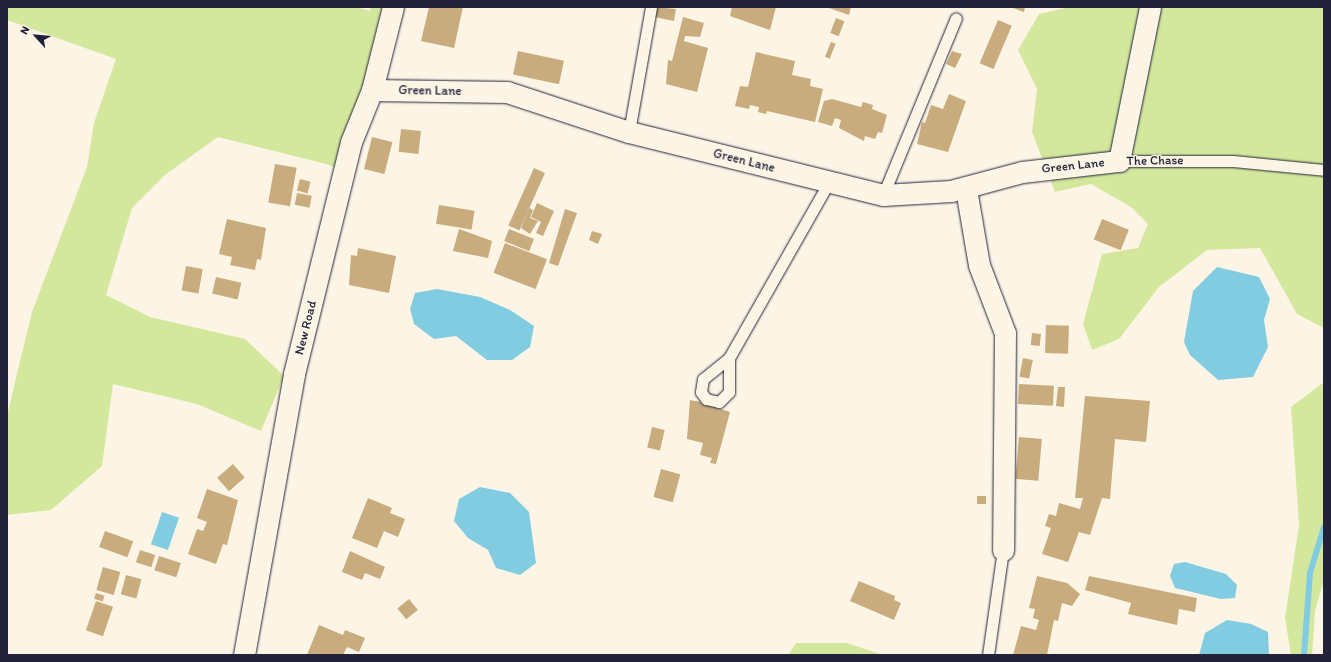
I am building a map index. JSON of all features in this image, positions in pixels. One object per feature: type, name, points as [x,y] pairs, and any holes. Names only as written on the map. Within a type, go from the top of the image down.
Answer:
[{"type":"street","name":"New Road","points":[[244,655],[294,374],[351,142],[372,90],[393,7]]},
{"type":"street","name":"The Chase","points":[[1119,161],[1150,7]]},
{"type":"street","name":"Green Lane","points":[[372,90],[507,92],[629,132],[883,196],[966,188],[1022,172],[1119,161]]},
{"type":"street","points":[[966,188],[979,265],[1005,333],[1003,550]]},
{"type":"lane","points":[[629,132],[651,7]]},
{"type":"lane","points":[[883,196],[956,18]]},
{"type":"lane","name":"The Chase","points":[[1119,161],[1233,161],[1324,170]]},
{"type":"lane","points":[[729,358],[829,182]]},
{"type":"lane","points":[[988,655],[1003,550]]},
{"type":"green space","points":[[7,7],[357,7],[370,11],[371,7],[393,7],[343,173],[330,165],[218,137],[165,175],[132,208],[106,295],[150,317],[245,339],[284,376],[261,431],[197,404],[113,384],[102,466],[51,510],[7,515],[7,416],[15,382],[32,312],[87,167],[94,123],[116,59],[7,20]]},
{"type":"green space","points":[[1069,7],[1324,7],[1324,328],[1297,314],[1260,248],[1207,250],[1159,287],[1119,339],[1092,350],[1083,324],[1102,254],[1138,248],[1148,224],[1131,207],[1091,184],[1055,192],[1032,132],[1037,89],[1018,50],[1039,14]]},
{"type":"green space","points":[[1324,382],[1324,580],[1315,611],[1312,655],[1291,655],[1285,618],[1299,525],[1291,407]]},
{"type":"green space","points":[[796,643],[847,643],[883,655],[788,655]]},
{"type":"water","points":[[1217,267],[1259,277],[1270,299],[1264,320],[1268,347],[1253,377],[1218,380],[1190,355],[1184,342],[1193,291]]},
{"type":"water","points":[[437,289],[480,297],[510,310],[534,326],[530,347],[512,360],[487,360],[456,336],[434,339],[414,324],[410,309],[415,293]]},
{"type":"water","points":[[480,487],[510,493],[529,512],[536,563],[520,575],[496,568],[488,550],[468,538],[454,521],[459,499]]},
{"type":"water","points":[[162,512],[179,518],[168,550],[151,544]]},
{"type":"water","points":[[1185,562],[1226,574],[1237,585],[1235,598],[1221,599],[1175,588],[1170,576],[1174,564]]},
{"type":"water","points":[[1227,620],[1251,624],[1268,632],[1269,655],[1199,655],[1205,633]]},
{"type":"building","points":[[429,7],[463,7],[454,48],[421,41]]},
{"type":"building","points":[[655,7],[676,9],[674,21],[654,17]]},
{"type":"building","points":[[732,7],[776,7],[770,30],[730,16]]},
{"type":"building","points":[[826,7],[851,7],[849,15]]},
{"type":"building","points":[[1010,7],[1025,7],[1024,12]]},
{"type":"building","points":[[683,17],[704,23],[700,37],[685,36],[684,41],[708,48],[697,92],[666,84],[668,60],[672,61]]},
{"type":"building","points":[[836,18],[844,21],[839,36],[830,33]]},
{"type":"building","points":[[998,20],[1012,26],[993,69],[980,63]]},
{"type":"building","points":[[831,42],[836,44],[830,59],[825,57]]},
{"type":"building","points":[[518,51],[564,61],[559,84],[513,74]]},
{"type":"building","points":[[952,51],[962,54],[955,68],[946,64]]},
{"type":"building","points":[[756,52],[795,61],[792,75],[811,79],[810,86],[823,89],[815,122],[767,111],[766,114],[758,112],[759,107],[750,105],[749,109],[735,106],[740,86],[748,87]]},
{"type":"building","points":[[949,94],[966,101],[948,152],[917,144],[922,122],[925,123],[931,105],[943,109]]},
{"type":"building","points":[[832,99],[861,107],[863,102],[873,105],[872,109],[887,115],[882,133],[878,132],[875,139],[865,136],[864,141],[839,128],[841,120],[835,118],[832,126],[818,122],[824,101]]},
{"type":"building","points":[[401,129],[421,131],[418,154],[399,152]]},
{"type":"building","points":[[372,137],[392,142],[384,174],[364,169]]},
{"type":"building","points":[[275,164],[297,168],[290,206],[268,202]]},
{"type":"building","points":[[534,168],[545,173],[519,230],[508,226]]},
{"type":"building","points":[[300,179],[311,182],[308,193],[297,191]]},
{"type":"building","points":[[297,193],[312,196],[309,208],[295,205]]},
{"type":"building","points":[[537,203],[554,211],[543,236],[536,233],[541,222],[531,217]]},
{"type":"building","points":[[439,205],[475,211],[472,229],[436,224]]},
{"type":"building","points":[[529,208],[533,210],[530,218],[538,221],[530,234],[521,228]]},
{"type":"building","points":[[565,209],[577,213],[558,266],[549,263]]},
{"type":"building","points":[[227,219],[266,228],[261,260],[257,259],[255,270],[230,265],[232,257],[219,254]]},
{"type":"building","points":[[1102,219],[1129,230],[1121,250],[1094,239]]},
{"type":"building","points":[[459,229],[492,241],[488,258],[453,251]]},
{"type":"building","points":[[509,229],[534,239],[529,251],[504,241]]},
{"type":"building","points":[[592,231],[602,234],[598,244],[589,240]]},
{"type":"building","points":[[505,243],[547,259],[536,289],[494,273]]},
{"type":"building","points":[[358,248],[396,256],[389,293],[349,285],[351,255],[357,256]]},
{"type":"building","points":[[186,266],[203,269],[198,294],[182,291]]},
{"type":"building","points":[[216,277],[241,283],[238,299],[212,294]]},
{"type":"building","points":[[1046,325],[1069,326],[1068,354],[1045,353]]},
{"type":"building","points":[[1032,333],[1041,334],[1040,346],[1031,345]]},
{"type":"building","points":[[1023,358],[1033,360],[1029,379],[1019,377]]},
{"type":"building","points":[[1019,384],[1054,386],[1053,406],[1018,404]]},
{"type":"building","points":[[1058,387],[1065,387],[1064,407],[1056,406]]},
{"type":"building","points":[[1085,396],[1150,401],[1146,442],[1115,439],[1110,499],[1102,498],[1090,535],[1079,532],[1068,562],[1042,554],[1051,528],[1045,526],[1049,514],[1056,516],[1059,503],[1080,509],[1083,498],[1075,498]]},
{"type":"building","points":[[690,400],[719,405],[718,408],[730,412],[716,464],[710,463],[712,458],[700,455],[703,443],[687,439]]},
{"type":"building","points":[[652,427],[665,430],[660,450],[647,447]]},
{"type":"building","points":[[1019,437],[1042,439],[1038,481],[1015,479]]},
{"type":"building","points":[[233,464],[245,478],[229,491],[217,478]]},
{"type":"building","points":[[661,469],[680,474],[673,502],[653,497]]},
{"type":"building","points":[[207,489],[238,500],[227,545],[223,544],[216,564],[188,554],[197,529],[203,531],[207,522],[197,518]]},
{"type":"building","points":[[977,496],[986,496],[986,504],[977,504]]},
{"type":"building","points":[[368,498],[392,508],[390,513],[405,519],[398,537],[384,531],[377,548],[352,538]]},
{"type":"building","points":[[105,531],[133,541],[127,557],[99,547]]},
{"type":"building","points":[[140,550],[155,555],[151,567],[136,562]]},
{"type":"building","points":[[350,551],[385,567],[380,579],[365,573],[362,580],[342,572]]},
{"type":"building","points":[[159,556],[181,563],[176,577],[154,570]]},
{"type":"building","points":[[103,567],[120,572],[114,595],[96,590]]},
{"type":"building","points":[[126,575],[141,579],[136,598],[121,594]]},
{"type":"building","points":[[1037,576],[1067,583],[1080,594],[1072,606],[1062,603],[1058,621],[1054,620],[1047,655],[1013,655],[1021,626],[1036,630],[1039,620],[1033,618],[1035,609],[1029,608]]},
{"type":"building","points":[[1089,576],[1197,598],[1195,612],[1179,609],[1177,625],[1128,614],[1131,603],[1085,590]]},
{"type":"building","points":[[859,581],[895,596],[894,600],[901,603],[894,620],[850,601]]},
{"type":"building","points":[[96,593],[105,596],[103,601],[94,599]]},
{"type":"building","points":[[409,599],[418,610],[406,619],[397,608]]},
{"type":"building","points":[[96,601],[113,607],[103,636],[86,630]]},
{"type":"building","points":[[319,625],[343,635],[345,630],[365,638],[359,652],[347,647],[343,655],[307,655]]},
{"type":"waterway","points":[[1304,655],[1310,573],[1324,527]]}]
